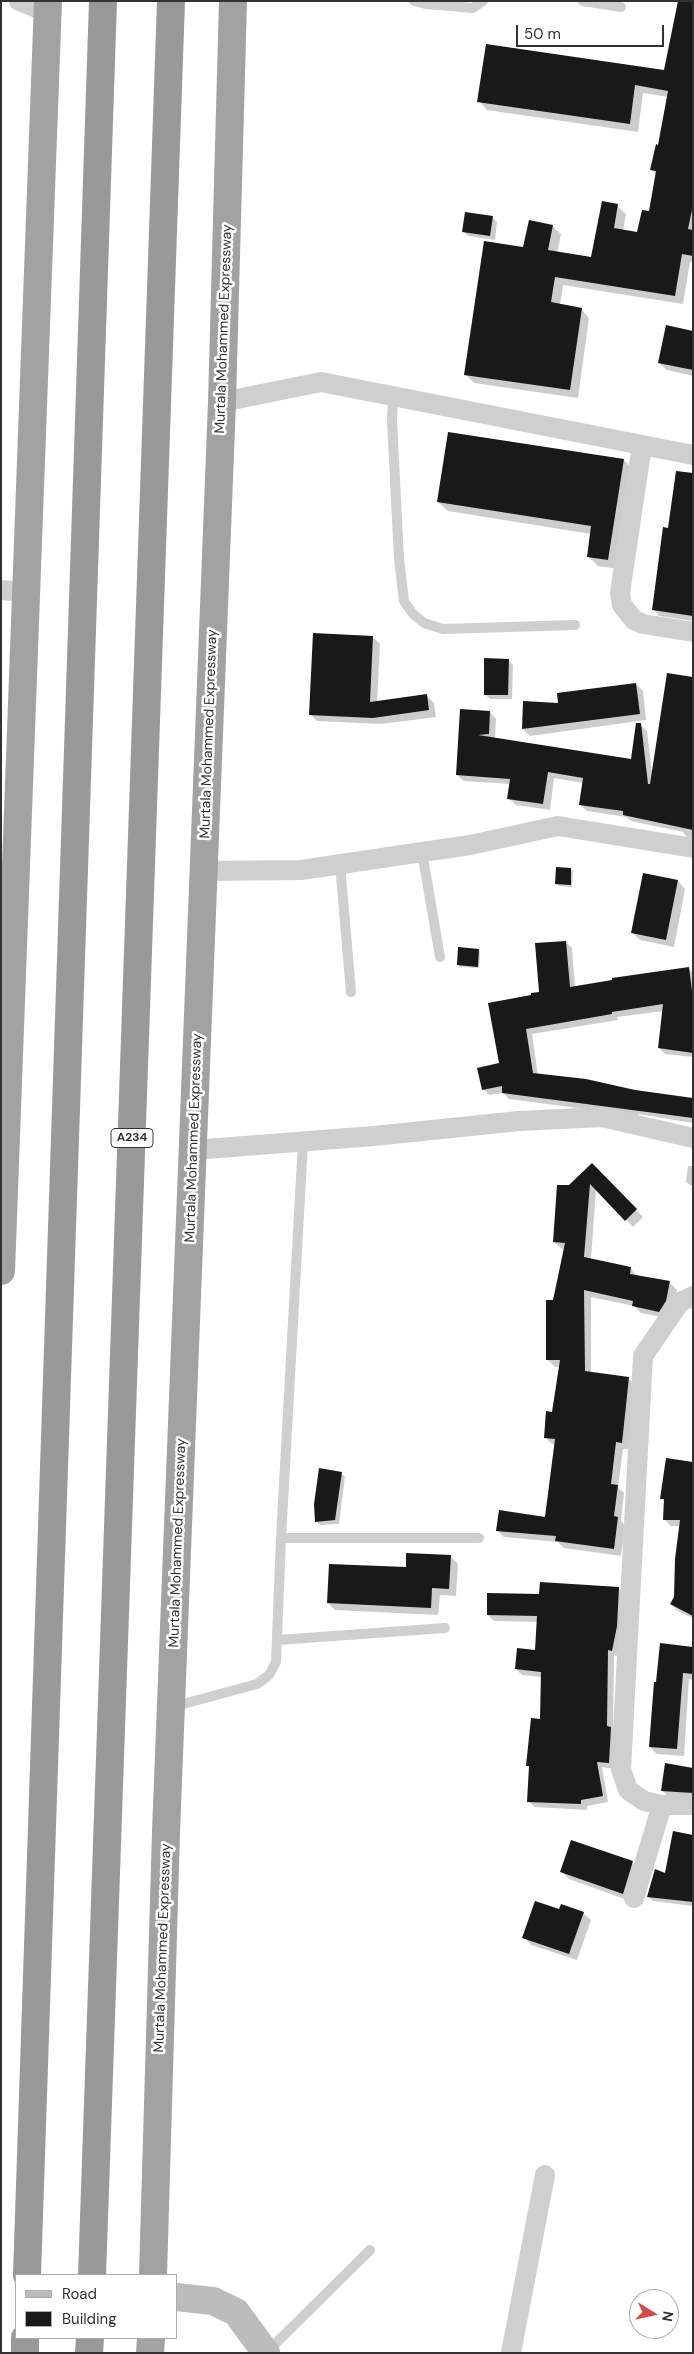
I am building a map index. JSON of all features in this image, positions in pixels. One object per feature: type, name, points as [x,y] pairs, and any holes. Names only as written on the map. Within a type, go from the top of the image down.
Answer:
[{"type":"highway","points":[[27,2274],[103,1]]},
{"type":"highway","name":"A234","points":[[92,2274],[171,1]]},
{"type":"highway","name":"Murtala Mohammed Expressway","points":[[153,2274],[171,1707],[222,402],[233,1]]},
{"type":"highway","points":[[1,1271],[13,591],[48,7]]},
{"type":"highway","points":[[25,2339],[25,2353]]},
{"type":"highway","points":[[89,2353],[90,2339]]},
{"type":"highway","points":[[150,2353],[151,2339]]},
{"type":"main road","points":[[178,2297],[213,2302],[236,2312],[266,2353]]},
{"type":"street","points":[[19,1],[48,7]]},
{"type":"street","points":[[222,402],[321,382],[693,455]]},
{"type":"street","points":[[642,445],[620,593],[622,605],[634,620],[643,624],[693,632]]},
{"type":"street","points":[[204,871],[301,870],[470,845],[558,826],[693,848]]},
{"type":"street","points":[[193,1150],[303,1142],[520,1121],[602,1117],[693,1138]]},
{"type":"street","points":[[693,1296],[680,1302],[642,1356],[621,1769],[628,1790],[644,1801],[662,1805],[693,1805]]},
{"type":"street","points":[[634,1898],[662,1805]]},
{"type":"street","points":[[511,2353],[545,2175]]},
{"type":"lane","points":[[414,1],[426,4],[474,8],[483,1]]},
{"type":"lane","points":[[584,1],[621,7]]},
{"type":"lane","points":[[393,396],[392,420],[399,559],[404,601],[413,614],[424,623],[443,628],[575,625]]},
{"type":"lane","points":[[422,852],[440,957]]},
{"type":"lane","points":[[340,864],[351,992]]},
{"type":"lane","points":[[171,1707],[257,1684],[269,1676],[276,1662],[303,1142]]},
{"type":"lane","points":[[281,1538],[479,1538]]},
{"type":"lane","points":[[278,1640],[446,1628]]},
{"type":"lane","points":[[266,2353],[370,2250]]},
{"type":"building","points":[[678,1],[693,1],[693,205],[688,229],[693,230],[693,256],[682,254],[675,296],[555,277],[551,302],[582,308],[570,390],[464,375],[484,241],[523,247],[529,220],[553,225],[548,250],[591,257],[602,201],[618,204],[614,228],[637,232],[642,210],[649,211],[656,171],[650,170],[656,144],[658,145],[668,91],[635,85],[630,124],[477,102],[486,44],[664,70]]},
{"type":"building","points":[[465,212],[493,216],[490,236],[462,232]]},
{"type":"building","points":[[666,325],[693,331],[693,370],[658,363]]},
{"type":"building","points":[[448,432],[624,459],[608,560],[587,557],[591,526],[437,502]]},
{"type":"building","points":[[676,471],[693,473],[693,616],[652,610],[663,527],[668,528]]},
{"type":"building","points":[[313,633],[373,636],[370,702],[427,694],[429,710],[373,718],[309,715]]},
{"type":"building","points":[[484,658],[509,659],[508,695],[484,695]]},
{"type":"building","points":[[667,673],[693,677],[693,830],[623,815],[623,811],[579,805],[583,778],[548,772],[543,804],[507,799],[510,779],[456,775],[460,709],[490,711],[489,734],[478,735],[631,759],[636,723],[641,723],[648,784],[650,784]]},
{"type":"building","points":[[636,683],[640,714],[522,729],[523,701],[558,703],[557,693]]},
{"type":"building","points":[[556,867],[571,868],[571,885],[555,884]]},
{"type":"building","points":[[643,873],[678,880],[666,940],[631,933]]},
{"type":"building","points":[[566,941],[570,987],[612,980],[612,978],[689,967],[693,999],[693,1053],[658,1048],[663,1004],[526,1029],[533,1073],[586,1079],[635,1090],[693,1098],[693,1118],[502,1093],[502,1086],[482,1090],[477,1068],[499,1063],[488,1003],[539,992],[535,943]]},
{"type":"building","points":[[458,947],[479,949],[478,967],[457,965]]},
{"type":"building","points":[[592,1163],[637,1209],[625,1221],[590,1184],[584,1257],[631,1267],[630,1274],[670,1281],[666,1301],[659,1312],[632,1306],[633,1301],[584,1290],[585,1371],[629,1377],[622,1443],[616,1442],[611,1484],[618,1485],[614,1516],[618,1517],[614,1549],[555,1541],[556,1536],[496,1531],[499,1510],[545,1517],[555,1439],[544,1438],[546,1411],[552,1412],[560,1360],[546,1360],[546,1300],[553,1300],[565,1243],[553,1242],[557,1185],[569,1185]]},
{"type":"building","points":[[666,1458],[693,1462],[693,1616],[670,1604],[674,1597],[675,1559],[680,1520],[663,1520],[664,1499],[660,1499]]},
{"type":"building","points":[[319,1468],[342,1472],[335,1520],[315,1522],[314,1504]]},
{"type":"building","points":[[406,1553],[451,1555],[449,1589],[432,1588],[431,1608],[327,1603],[329,1564],[406,1567]]},
{"type":"building","points":[[540,1582],[619,1587],[617,1626],[612,1651],[608,1650],[607,1726],[611,1727],[609,1763],[597,1762],[603,1796],[581,1800],[581,1804],[527,1802],[529,1766],[526,1766],[531,1718],[540,1719],[541,1672],[515,1669],[517,1648],[535,1650],[537,1616],[487,1615],[487,1593],[539,1594]]},
{"type":"building","points":[[660,1643],[693,1647],[693,1674],[683,1673],[677,1749],[649,1747],[654,1682],[656,1682]]},
{"type":"building","points":[[665,1763],[693,1768],[693,1793],[661,1791]]},
{"type":"building","points":[[673,1831],[693,1835],[693,1902],[647,1897],[655,1869],[665,1873]]},
{"type":"building","points":[[571,1840],[633,1861],[623,1894],[560,1872]]},
{"type":"building","points":[[535,1901],[559,1909],[561,1904],[584,1912],[569,1954],[522,1938]]}]
